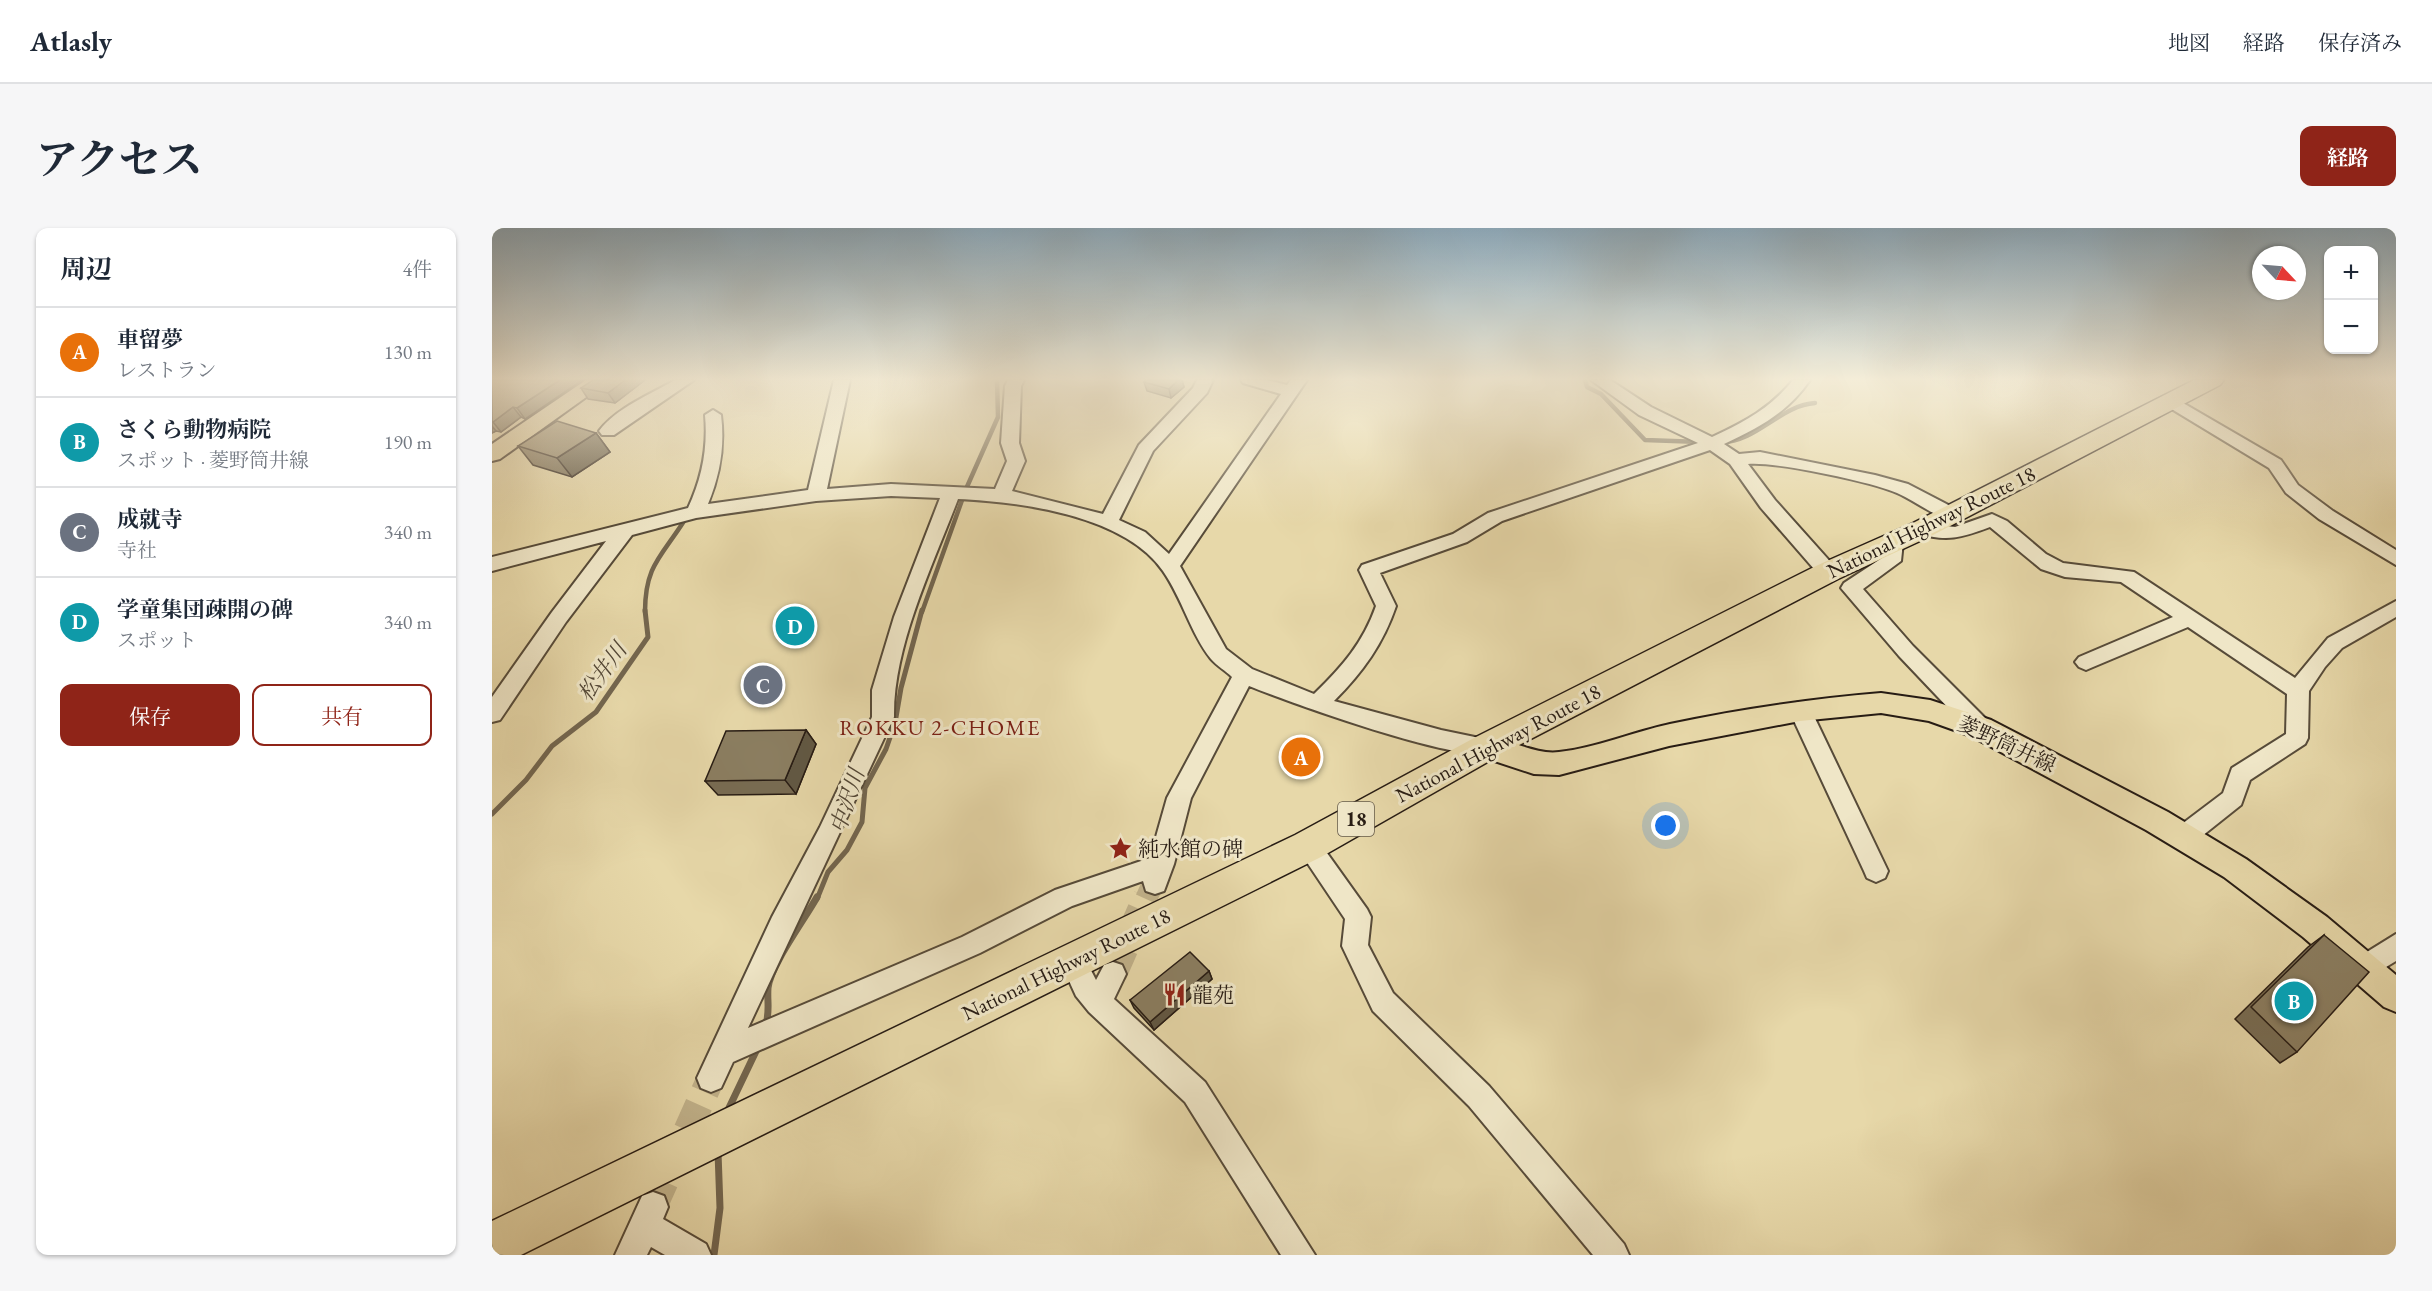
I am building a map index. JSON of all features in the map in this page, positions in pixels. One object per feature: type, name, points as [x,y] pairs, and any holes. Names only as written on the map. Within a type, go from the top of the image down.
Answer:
[{"type":"highway","name":"National Highway Route 18","points":[[492,1245],[1308,846],[1486,747],[1828,572],[1922,528],[2118,428]]},
{"type":"main road","points":[[492,454],[530,428]]},
{"type":"main road","name":"菱野筒井線","points":[[1486,747],[1534,763],[1559,764],[1669,735],[1800,710],[1881,703],[1930,711],[1981,728],[2183,837],[2244,874],[2315,927],[2396,996]]},
{"type":"street","points":[[608,431],[612,428]]},
{"type":"street","points":[[692,513],[707,486],[716,437],[715,428]]},
{"type":"street","points":[[816,495],[831,428]]},
{"type":"street","points":[[1001,495],[1016,461],[1010,443],[1011,428]]},
{"type":"street","points":[[1108,522],[1145,449],[1165,428]]},
{"type":"street","points":[[1170,566],[1266,428]]},
{"type":"street","points":[[1680,428],[1711,443],[1736,460],[1768,504],[1828,572]]},
{"type":"street","points":[[1317,704],[1358,665],[1379,631],[1386,606],[1369,570],[1462,537],[1494,517],[1626,476],[1711,443],[1741,428]]},
{"type":"street","points":[[2215,428],[2275,464],[2292,489],[2396,559]]},
{"type":"street","points":[[1736,460],[1761,458],[1785,461],[1902,488],[1922,528]]},
{"type":"street","points":[[492,564],[692,513],[816,495],[891,490],[1001,495],[1030,500],[1108,522],[1138,536],[1170,566],[1219,654],[1244,675],[1317,704],[1441,739],[1486,747]]},
{"type":"street","points":[[711,1078],[736,1047],[781,925],[830,831],[883,717],[884,690],[904,617],[960,494]]},
{"type":"street","points":[[1922,528],[1956,533],[1992,520],[2053,567],[2069,572],[2107,572],[2127,577],[2298,690]]},
{"type":"street","points":[[1922,528],[1891,561],[1851,588],[1906,651],[1981,728]]},
{"type":"street","points":[[492,714],[559,618],[625,530]]},
{"type":"street","points":[[2183,837],[2233,798],[2240,775],[2297,738],[2298,690],[2335,643],[2396,608]]},
{"type":"street","points":[[2086,662],[2190,618]]},
{"type":"street","points":[[736,1047],[971,945],[1064,898],[1159,873],[1179,798],[1244,675]]},
{"type":"street","points":[[1800,710],[1876,871]]},
{"type":"street","points":[[1308,846],[1358,917],[1355,946],[1383,1002],[1479,1096],[1613,1255]]},
{"type":"street","points":[[2363,969],[2396,946]]},
{"type":"street","points":[[1073,961],[1085,987],[1099,1003],[1195,1092],[1299,1255]]},
{"type":"street","points":[[1099,1003],[1113,974]]},
{"type":"street","points":[[631,1255],[649,1216],[695,1255]]},
{"type":"building","points":[[546,428],[580,428],[596,433],[557,458],[518,446]]},
{"type":"building","points":[[806,730],[785,780],[705,781],[726,731]]},
{"type":"building","points":[[2324,935],[2369,972],[2297,1052],[2251,1007]]},
{"type":"building","name":"龍苑","points":[[1190,952],[1209,971],[1150,1022],[1130,1000]]},
{"type":"waterway","name":"中沢川","points":[[922,612],[966,489],[993,428]]},
{"type":"waterway","points":[[1633,428],[1645,440],[1701,442]]},
{"type":"waterway","points":[[1722,442],[1746,436],[1760,428]]},
{"type":"waterway","name":"松井川","points":[[645,611],[648,583],[656,562],[684,521]]},
{"type":"waterway","name":"中沢川","points":[[817,899],[828,872],[847,850],[862,822],[865,788],[886,749],[895,723],[901,688],[922,610]]},
{"type":"waterway","name":"松井川","points":[[492,814],[526,780],[552,746],[596,712],[648,637],[645,611]]},
{"type":"waterway","name":"中沢川","points":[[766,1025],[770,979],[781,955],[817,897]]},
{"type":"waterway","name":"中沢川","points":[[727,1112],[758,1047]]},
{"type":"waterway","name":"中沢川","points":[[714,1255],[720,1208],[718,1152]]},
{"type":"tunnel","points":[[1146,899],[1161,866]]},
{"type":"tunnel","points":[[1113,974],[1147,897]]},
{"type":"tunnel","points":[[653,1207],[711,1078]]},
{"type":"place","name":"学童集団疎開の碑","points":[[795,626]]},
{"type":"place","name":"成就寺","points":[[763,685]]},
{"type":"place","name":"車留夢","points":[[1301,757]]},
{"type":"place","name":"純水館の碑","points":[[1120,848]]},
{"type":"place","name":"龍苑","points":[[1174,994]]},
{"type":"place","name":"さくら動物病院","points":[[2294,1001]]},
{"type":"district","name":"ROKKU 2-CHOME","points":[[940,727]]}]
